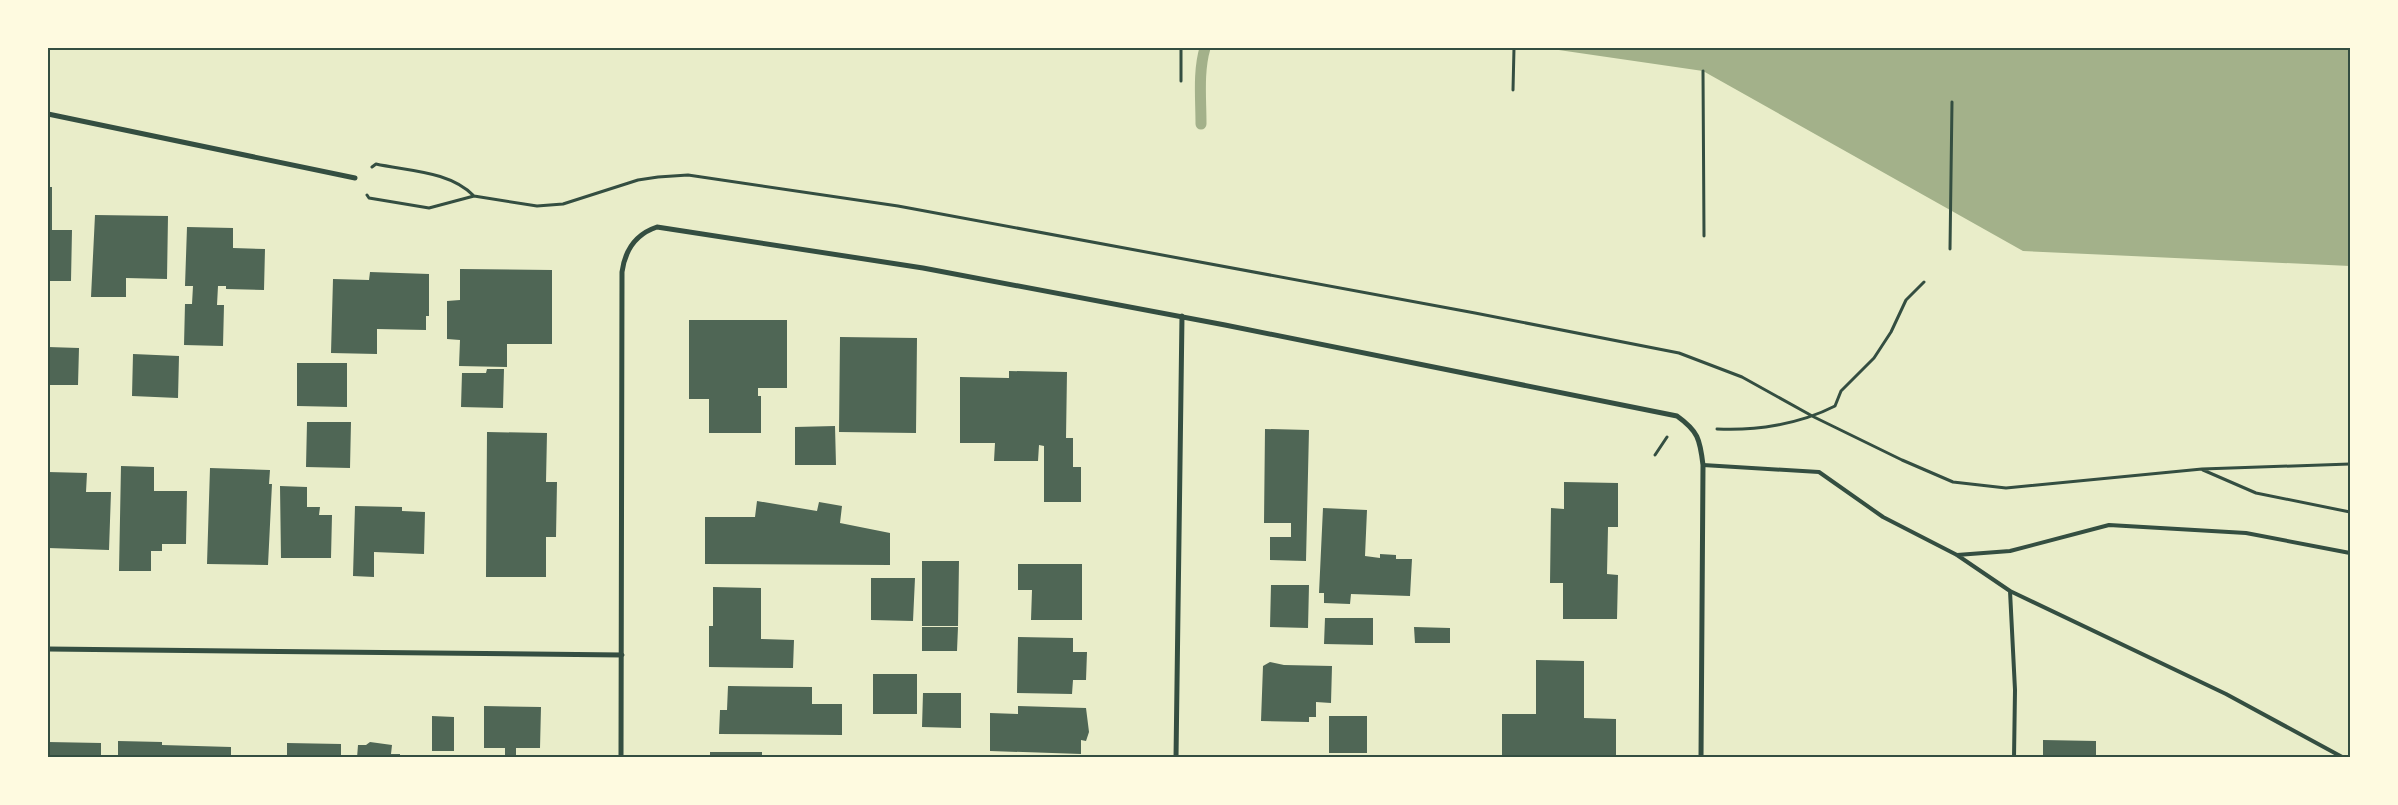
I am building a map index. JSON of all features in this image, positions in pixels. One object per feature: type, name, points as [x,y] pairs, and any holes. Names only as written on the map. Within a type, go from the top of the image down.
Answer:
[{"type":"street","points":[[48,114],[355,178]]},
{"type":"street","points":[[621,758],[622,272],[626,254],[636,238],[649,229],[664,227],[923,268],[1182,316],[1656,410],[1677,416],[1693,428],[1701,444],[1703,465],[1700,758]]},
{"type":"street","points":[[1176,758],[1182,316]]},
{"type":"street","points":[[48,649],[622,655]]},
{"type":"lane","points":[[1703,465],[1819,472],[1883,517],[1957,555],[2010,591],[2226,694],[2344,758]]},
{"type":"lane","points":[[1957,555],[2010,551],[2109,525],[2246,533],[2350,553]]},
{"type":"lane","points":[[2010,591],[2015,690],[2014,758]]},
{"type":"path","points":[[1181,48],[1181,82]]},
{"type":"path","points":[[1512,90],[1514,48]]},
{"type":"path","points":[[1704,70],[1704,236]]},
{"type":"path","points":[[1950,249],[1952,102]]},
{"type":"path","points":[[474,196],[466,187],[431,174],[376,164],[355,178],[368,198],[417,208],[429,208],[474,196],[537,206],[563,204],[638,180],[688,175],[898,206],[1475,313],[1679,353],[1742,377],[1814,417],[1902,460],[1953,482],[2006,488],[2202,469],[2350,464]]},
{"type":"path","points":[[1693,428],[1742,430],[1814,417],[1835,406],[1841,391],[1874,358],[1891,332],[1906,300],[1924,282]]},
{"type":"path","points":[[2202,469],[2256,494],[2350,512]]},
{"type":"shaded area","points":[[1545,48],[2350,48],[2350,266],[2023,251],[1703,71]]},
{"type":"building","points":[[48,187],[52,187],[52,230],[72,230],[71,281],[48,281]]},
{"type":"building","points":[[95,215],[168,216],[167,279],[126,278],[126,297],[91,297]]},
{"type":"building","points":[[187,227],[233,228],[233,248],[265,249],[264,290],[226,289],[226,286],[218,286],[217,305],[224,305],[223,346],[184,345],[185,304],[192,304],[193,286],[185,286]]},
{"type":"building","points":[[460,269],[552,270],[552,344],[507,344],[507,367],[459,366],[460,340],[447,339],[447,301],[460,300]]},
{"type":"building","points":[[370,272],[429,274],[429,316],[426,316],[426,330],[377,329],[377,354],[331,353],[333,279],[369,280]]},
{"type":"building","points":[[689,320],[787,320],[787,388],[758,388],[758,396],[761,396],[761,433],[709,433],[709,399],[689,399]]},
{"type":"building","points":[[840,337],[917,338],[916,433],[839,432]]},
{"type":"building","points":[[48,347],[79,348],[78,385],[48,385]]},
{"type":"building","points":[[133,354],[179,356],[178,398],[132,396]]},
{"type":"building","points":[[297,363],[347,363],[347,407],[297,406]]},
{"type":"building","points":[[487,369],[504,369],[503,408],[461,407],[462,373],[486,373]]},
{"type":"building","points":[[1009,371],[1067,372],[1066,438],[1073,438],[1073,467],[1081,467],[1081,502],[1044,502],[1044,446],[1039,445],[1038,461],[994,461],[995,443],[960,443],[960,377],[1009,378]]},
{"type":"building","points":[[307,422],[351,422],[350,468],[306,467]]},
{"type":"building","points":[[835,426],[836,465],[795,465],[795,427]]},
{"type":"building","points":[[1265,429],[1309,430],[1306,561],[1270,560],[1270,537],[1291,537],[1291,523],[1264,523]]},
{"type":"building","points":[[487,432],[547,433],[546,482],[557,482],[556,537],[546,537],[546,577],[486,577]]},
{"type":"building","points":[[121,466],[154,467],[154,491],[187,491],[186,544],[162,544],[162,551],[151,551],[151,571],[119,571]]},
{"type":"building","points":[[210,468],[270,470],[269,484],[272,484],[268,565],[207,564]]},
{"type":"building","points":[[48,472],[87,473],[86,492],[111,492],[109,550],[48,548]]},
{"type":"building","points":[[1564,482],[1618,483],[1618,527],[1608,527],[1607,574],[1618,575],[1617,619],[1563,619],[1563,583],[1550,583],[1551,508],[1564,509]]},
{"type":"building","points":[[280,486],[307,487],[307,507],[320,507],[319,515],[332,515],[331,558],[281,558]]},
{"type":"building","points":[[757,501],[817,511],[819,502],[842,506],[840,523],[890,533],[890,565],[705,564],[705,517],[755,517]]},
{"type":"building","points":[[355,506],[402,507],[402,511],[425,512],[424,554],[374,552],[374,577],[353,576]]},
{"type":"building","points":[[1323,508],[1367,510],[1365,556],[1380,558],[1380,554],[1396,555],[1396,559],[1412,559],[1410,596],[1351,594],[1350,604],[1324,603],[1324,593],[1319,593]]},
{"type":"building","points":[[922,561],[959,561],[958,626],[922,626]]},
{"type":"building","points":[[1018,564],[1082,564],[1082,620],[1031,620],[1032,590],[1018,590]]},
{"type":"building","points":[[871,578],[915,578],[913,621],[871,620]]},
{"type":"building","points":[[1271,585],[1309,585],[1308,628],[1270,627]]},
{"type":"building","points":[[713,587],[761,588],[761,639],[794,640],[793,668],[709,667],[709,626],[713,626]]},
{"type":"building","points":[[1325,618],[1373,618],[1373,645],[1324,644]]},
{"type":"building","points":[[922,627],[958,627],[957,651],[922,651]]},
{"type":"building","points":[[1414,627],[1450,628],[1450,643],[1415,643]]},
{"type":"building","points":[[1018,637],[1073,638],[1073,652],[1087,652],[1086,680],[1073,680],[1072,694],[1017,693]]},
{"type":"building","points":[[1536,660],[1584,661],[1584,718],[1616,719],[1616,758],[1502,758],[1502,714],[1536,714]]},
{"type":"building","points":[[1270,662],[1284,665],[1332,666],[1331,703],[1316,702],[1316,717],[1309,717],[1309,722],[1261,721],[1263,666]]},
{"type":"building","points":[[873,674],[917,674],[917,714],[873,714]]},
{"type":"building","points":[[728,686],[812,687],[812,704],[842,704],[842,735],[719,734],[720,710],[727,710]]},
{"type":"building","points":[[923,693],[961,693],[961,728],[922,727]]},
{"type":"building","points":[[484,706],[541,707],[540,748],[516,748],[516,755],[505,755],[505,748],[484,748]]},
{"type":"building","points":[[1018,706],[1086,708],[1089,732],[1086,741],[1081,740],[1081,754],[990,751],[990,713],[1018,714]]},
{"type":"building","points":[[432,716],[454,717],[454,751],[432,751]]},
{"type":"building","points":[[1329,716],[1367,716],[1367,753],[1329,753]]},
{"type":"building","points":[[2043,740],[2096,741],[2096,758],[2043,758]]},
{"type":"building","points":[[118,741],[162,742],[162,745],[231,747],[231,758],[118,758]]},
{"type":"building","points":[[48,742],[101,743],[101,758],[48,758]]},
{"type":"building","points":[[370,742],[392,745],[391,754],[400,754],[400,758],[357,758],[358,745],[366,745]]},
{"type":"building","points":[[287,743],[341,744],[341,758],[287,758]]},
{"type":"building","points":[[710,752],[762,752],[762,758],[710,758]]},
{"type":"waterway","points":[[1201,124],[1201,76],[1205,48]]}]
